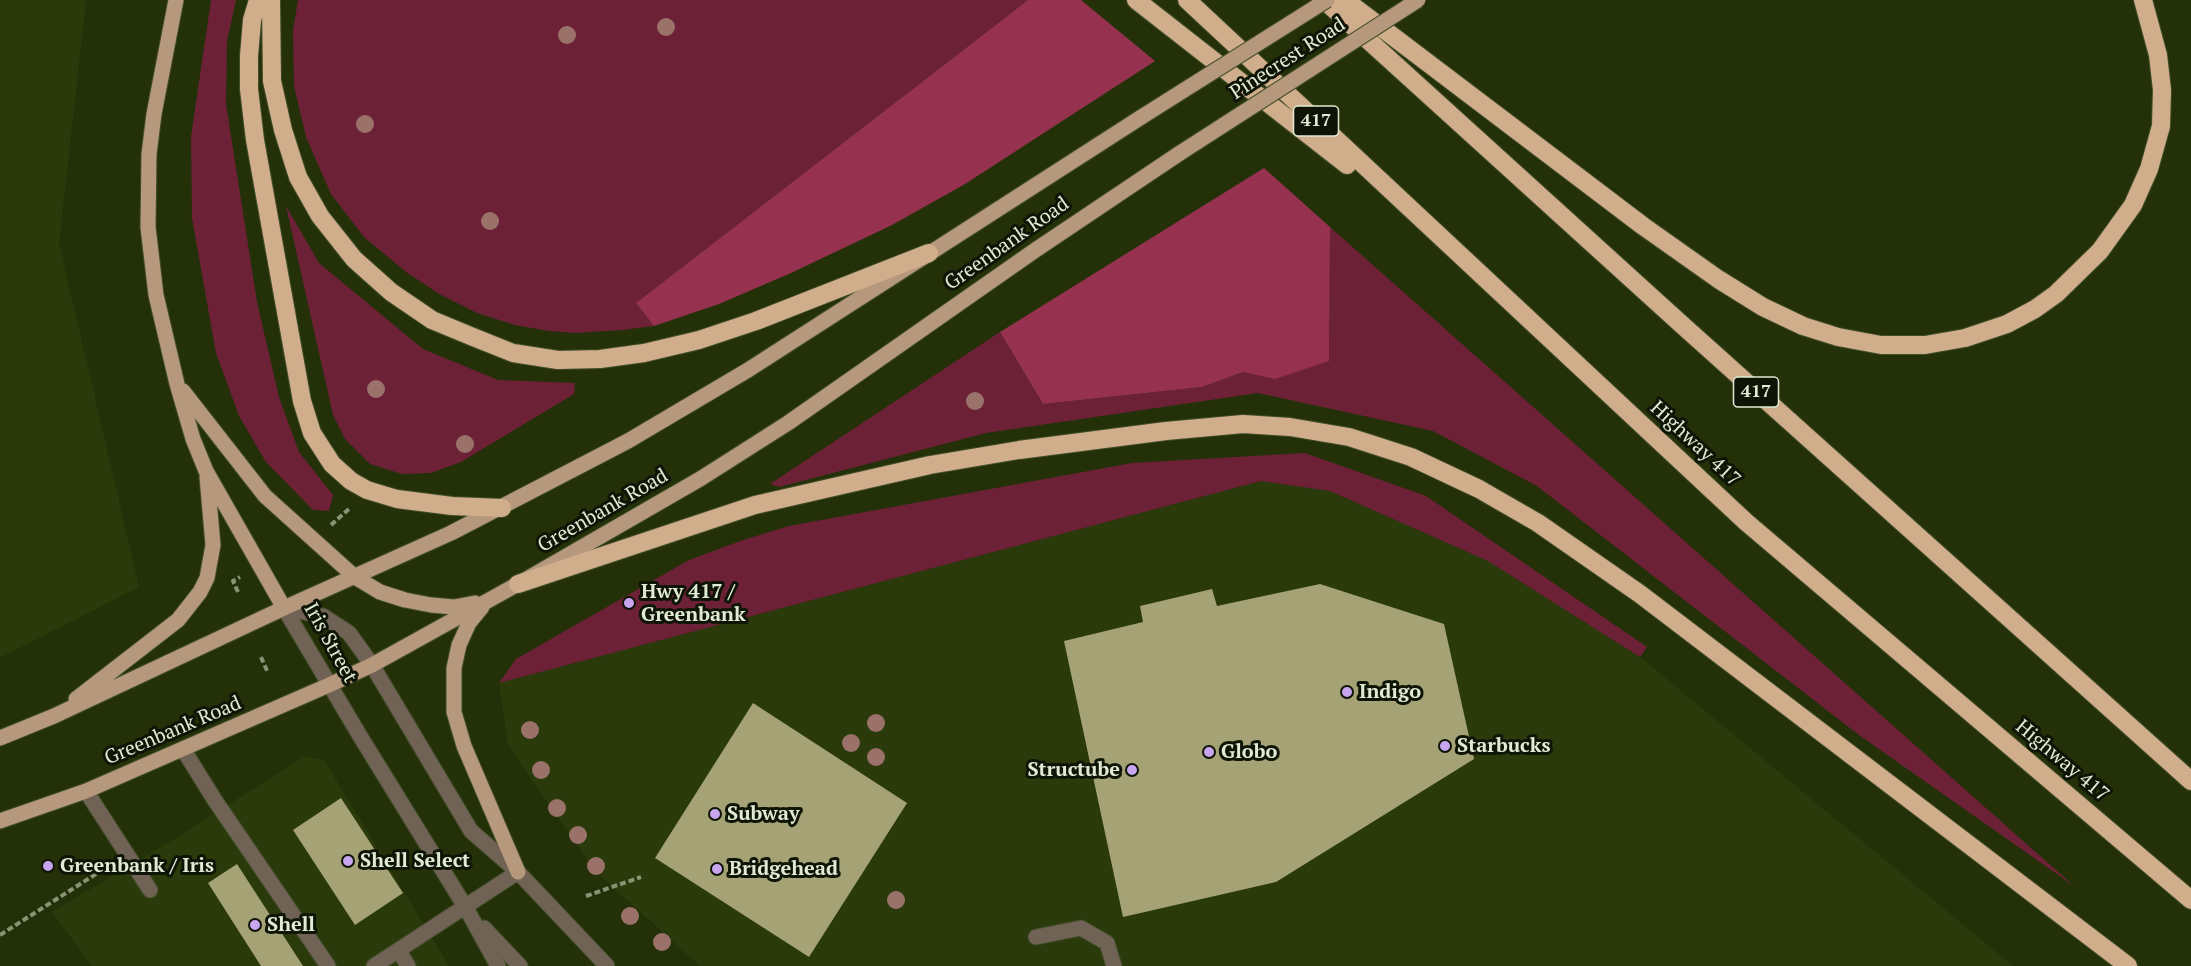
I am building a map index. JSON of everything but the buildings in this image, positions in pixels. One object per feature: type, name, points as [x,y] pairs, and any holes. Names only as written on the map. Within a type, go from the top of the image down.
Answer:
[{"type":"highway","points":[[258,0],[252,20],[249,56],[249,88],[255,140],[302,401],[312,433],[332,464],[351,481],[367,490],[397,499],[452,506],[502,508]]},
{"type":"highway","points":[[271,0],[272,81],[283,130],[298,177],[320,216],[354,259],[391,292],[432,320],[473,337],[513,352],[558,360],[644,353],[699,340],[756,321],[929,253]]},
{"type":"highway","points":[[1136,0],[1446,243]]},
{"type":"highway","name":"Highway 417","points":[[1186,0],[1746,522],[2191,900]]},
{"type":"highway","name":"417","points":[[1325,0],[1723,362],[2191,781]]},
{"type":"highway","points":[[1345,0],[1555,160],[1718,279],[1763,307],[1803,326],[1838,337],[1881,345],[1925,345],[1965,338],[2007,324],[2035,309],[2080,273],[2100,251],[2133,205],[2149,169],[2161,126],[2162,90],[2158,55],[2143,0]]},
{"type":"highway","points":[[518,584],[755,505],[930,465],[1066,443],[1243,424],[1290,427],[1349,437],[1411,457],[1479,489],[1538,523],[1640,594],[2128,966]]},
{"type":"main road","points":[[176,0],[149,154],[148,227],[156,295],[177,384],[193,439],[206,471],[284,608]]},
{"type":"main road","name":"Pinecrest Road","points":[[1143,116],[1325,0]]},
{"type":"main road","name":"Pinecrest Road","points":[[1180,153],[1418,0]]},
{"type":"main road","name":"Greenbank Road","points":[[0,738],[54,716],[502,508],[628,441],[747,370],[1143,116]]},
{"type":"main road","name":"Greenbank Road","points":[[0,821],[86,791],[329,685],[372,665],[518,584],[700,479],[788,423],[1024,257],[1180,153]]},
{"type":"main road","points":[[177,384],[265,496],[355,577],[380,592],[431,605],[454,607],[487,601]]},
{"type":"main road","points":[[54,716],[178,620],[200,592],[209,570],[213,545],[206,471]]},
{"type":"main road","points":[[487,601],[469,622],[459,645],[454,668],[454,712],[464,747],[518,873]]},
{"type":"street","name":"Iris Street","points":[[284,608],[323,616],[349,633],[372,665],[471,831],[518,873],[608,966]]},
{"type":"street","name":"Iris Street","points":[[284,608],[466,908],[498,966]]},
{"type":"street","points":[[183,749],[214,800],[328,966]]},
{"type":"street","points":[[86,791],[150,890]]},
{"type":"street","points":[[374,966],[518,873]]},
{"type":"street","points":[[466,908],[520,966]]},
{"type":"street","points":[[1036,937],[1081,928],[1107,943],[1114,966]]},
{"type":"street","points":[[399,951],[408,966]]},
{"type":"path","points":[[331,525],[351,508]]},
{"type":"path","points":[[261,657],[268,673]]},
{"type":"path","points":[[0,935],[127,854]]},
{"type":"path","points":[[586,896],[641,877]]},
{"type":"shaded area","points":[[0,0],[86,0],[59,243],[139,587],[0,658]]},
{"type":"shaded area","points":[[211,0],[236,0],[227,41],[226,104],[257,302],[279,397],[299,452],[333,495],[329,511],[313,510],[266,462],[239,416],[216,353],[192,218],[191,137]]},
{"type":"shaded area","points":[[298,0],[1028,0],[636,303],[654,326],[576,333],[515,325],[477,313],[441,295],[406,272],[364,237],[331,194],[306,137],[294,86],[293,31]]},
{"type":"shaded area","points":[[1028,0],[1081,0],[1155,61],[965,184],[892,225],[719,304],[654,326],[636,303]]},
{"type":"shaded area","points":[[1264,168],[1330,227],[1329,361],[1275,379],[1243,372],[1202,387],[1043,404],[1000,332]]},
{"type":"shaded area","points":[[286,206],[319,263],[423,349],[498,380],[575,383],[574,394],[461,462],[431,473],[402,474],[370,464],[345,439],[333,415]]},
{"type":"shaded area","points":[[1330,227],[2074,886],[1859,735],[1537,486],[1433,431],[1258,393],[986,433],[779,487],[770,484],[1000,332],[1043,404],[1202,387],[1243,372],[1275,378],[1329,361]]},
{"type":"shaded area","points":[[1305,453],[1426,496],[1647,647],[1640,657],[1488,561],[1330,491],[1261,481],[499,683],[516,659],[689,560],[789,526],[1132,463]]},
{"type":"shaded area","points":[[1261,481],[1330,491],[1488,561],[1640,657],[2013,966],[700,966],[595,871],[508,745],[499,683]]},
{"type":"shaded area","points":[[305,756],[324,760],[449,966],[92,966],[52,912],[176,838]]},
{"type":"place","name":"Hwy 417 / Greenbank","points":[[629,603]]},
{"type":"place","name":"Indigo","points":[[1347,692]]},
{"type":"place","name":"Starbucks","points":[[1445,746]]},
{"type":"place","name":"Globo","points":[[1209,752]]},
{"type":"place","name":"Structube","points":[[1132,770]]},
{"type":"place","name":"Subway","points":[[715,814]]},
{"type":"place","name":"Shell Select","points":[[348,861]]},
{"type":"place","name":"Greenbank / Iris","points":[[48,866]]},
{"type":"place","name":"Bridgehead","points":[[717,869]]},
{"type":"place","name":"Shell","points":[[255,925]]}]
